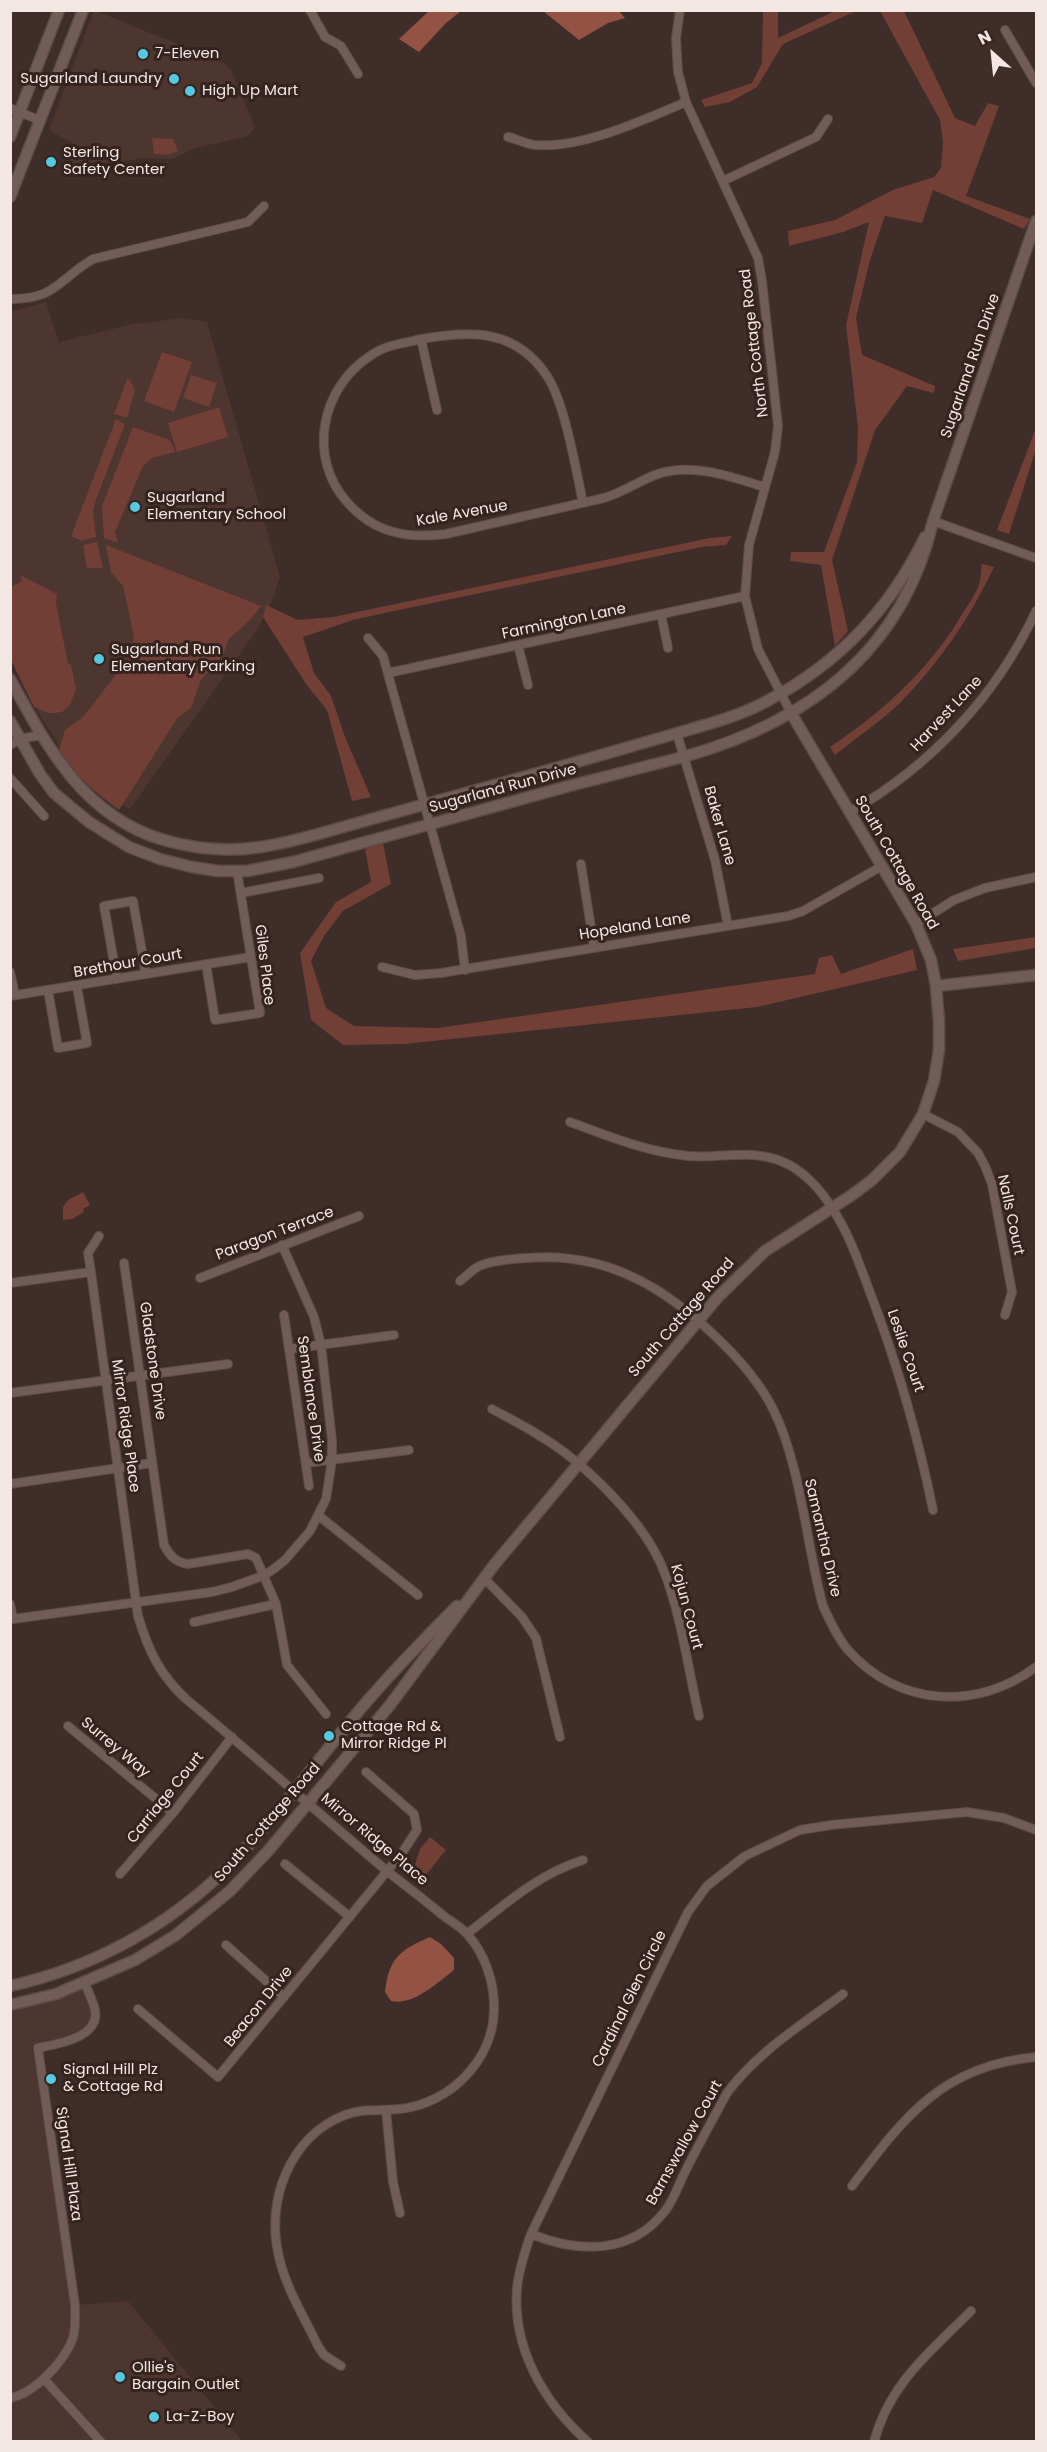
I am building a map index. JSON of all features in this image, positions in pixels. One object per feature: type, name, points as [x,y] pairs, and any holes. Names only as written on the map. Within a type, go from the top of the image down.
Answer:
[{"type":"street","points":[[10,137],[15,110],[59,10]]},
{"type":"street","points":[[10,197],[83,10]]},
{"type":"street","points":[[310,10],[325,37],[341,46],[358,74]]},
{"type":"street","name":"North Cottage Road","points":[[680,10],[676,38],[678,72],[686,102],[699,135],[758,258],[762,281],[778,426],[775,452],[749,545],[745,596],[758,649],[791,713]]},
{"type":"street","points":[[1005,30],[1036,83]]},
{"type":"street","points":[[508,137],[534,145],[563,143],[601,135],[686,102]]},
{"type":"street","points":[[15,110],[39,120]]},
{"type":"street","points":[[723,181],[816,137],[828,119]]},
{"type":"street","points":[[10,299],[39,297],[61,284],[79,267],[93,259],[248,222],[264,206]]},
{"type":"street","name":"Sugarland Run Drive","points":[[10,721],[15,742],[54,792],[111,837],[160,859],[192,867],[237,871],[292,862],[430,825],[684,756],[754,732],[791,713],[845,674],[882,634],[916,577],[926,554],[933,521],[1036,221]]},
{"type":"street","name":"Kale Avenue","points":[[583,503],[556,397],[547,376],[532,358],[512,344],[478,334],[454,333],[395,344],[371,355],[349,375],[332,398],[324,441],[327,465],[336,487],[355,511],[367,521],[387,531],[412,536],[428,536],[583,503],[618,494],[655,475],[681,469],[705,472],[764,487]]},
{"type":"street","points":[[422,339],[437,410]]},
{"type":"street","points":[[933,521],[1036,558]]},
{"type":"street","name":"Sugarland Run Drive","points":[[10,679],[41,735],[73,781],[106,811],[147,834],[183,844],[217,850],[262,847],[424,805],[735,716],[781,693],[834,656],[888,600],[909,570],[933,521]]},
{"type":"street","name":"Farmington Lane","points":[[388,673],[745,596]]},
{"type":"street","name":"Harvest Lane","points":[[850,812],[904,777],[962,721],[1004,670],[1036,611]]},
{"type":"street","points":[[661,614],[668,648]]},
{"type":"street","points":[[368,638],[383,656],[388,673],[461,936],[465,970]]},
{"type":"street","points":[[518,645],[528,684]]},
{"type":"street","name":"South Cottage Road","points":[[10,2005],[56,1994],[85,1983],[157,1947],[212,1908],[250,1871],[390,1705],[484,1578],[696,1321],[743,1270],[765,1251],[858,1190],[886,1167],[900,1152],[923,1114],[939,1050],[936,986],[931,960],[916,924],[791,713]]},
{"type":"street","name":"Baker Lane","points":[[677,734],[715,860],[728,926]]},
{"type":"street","points":[[15,742],[41,735]]},
{"type":"street","points":[[10,778],[44,816]]},
{"type":"street","points":[[581,864],[594,947]]},
{"type":"street","name":"Hopeland Lane","points":[[382,967],[415,975],[465,970],[788,916],[803,911],[882,866]]},
{"type":"street","name":"Giles Place","points":[[206,964],[215,1020],[260,1013],[237,871]]},
{"type":"street","points":[[241,893],[319,878]]},
{"type":"street","points":[[916,924],[954,900],[985,888],[1036,878]]},
{"type":"street","points":[[117,979],[104,906],[133,901],[146,974]]},
{"type":"street","name":"Brethour Court","points":[[13,996],[251,957]]},
{"type":"street","points":[[10,972],[13,996]]},
{"type":"street","points":[[936,986],[1036,975]]},
{"type":"street","points":[[48,990],[58,1048],[87,1043],[77,987]]},
{"type":"street","name":"Nalls Court","points":[[923,1114],[958,1132],[978,1153],[985,1166],[992,1184],[1012,1292],[1005,1315]]},
{"type":"street","name":"Leslie Court","points":[[570,1122],[624,1142],[661,1151],[701,1156],[738,1153],[773,1158],[784,1162],[805,1176],[832,1207],[856,1256],[897,1369],[920,1446],[933,1510]]},
{"type":"street","name":"Paragon Terrace","points":[[200,1278],[359,1216]]},
{"type":"street","name":"Mirror Ridge Place","points":[[99,1236],[88,1253],[90,1272],[136,1602],[146,1643],[162,1673],[186,1699],[387,1871],[467,1934],[486,1965],[495,2002],[494,2019],[483,2050],[473,2068],[449,2092],[417,2106],[363,2110],[348,2114],[313,2134],[294,2155],[279,2195],[276,2240],[283,2272],[318,2346],[324,2355],[342,2366]]},
{"type":"street","points":[[10,1604],[13,1619],[212,1592],[265,1575],[292,1552],[319,1516],[327,1492],[332,1460],[332,1440],[321,1345],[314,1317],[282,1245]]},
{"type":"street","name":"Samantha Drive","points":[[460,1281],[480,1265],[546,1256],[579,1260],[610,1268],[636,1278],[662,1294],[719,1340],[757,1382],[777,1419],[787,1446],[823,1606],[848,1650],[885,1680],[913,1691],[938,1696],[966,1697],[993,1691],[1023,1677],[1036,1667]]},
{"type":"street","name":"Gladstone Drive","points":[[124,1263],[164,1545],[169,1555],[178,1563],[188,1564],[249,1554],[256,1558],[265,1575]]},
{"type":"street","points":[[10,1283],[90,1272]]},
{"type":"street","name":"Semblance Drive","points":[[284,1316],[309,1486]]},
{"type":"street","points":[[290,1349],[393,1335]]},
{"type":"street","points":[[10,1393],[228,1364]]},
{"type":"street","name":"Kojun Court","points":[[492,1409],[541,1436],[577,1463],[594,1478],[637,1526],[652,1547],[663,1569],[699,1716]]},
{"type":"street","points":[[306,1463],[409,1450]]},
{"type":"street","points":[[10,1484],[152,1463]]},
{"type":"street","points":[[319,1516],[418,1595]]},
{"type":"street","points":[[265,1575],[276,1604],[287,1665],[326,1714]]},
{"type":"street","points":[[484,1578],[522,1617],[536,1638],[560,1737]]},
{"type":"street","name":"South Cottage Road","points":[[10,1986],[50,1976],[94,1959],[141,1934],[168,1917],[227,1867],[405,1659],[484,1578]]},
{"type":"street","points":[[194,1622],[276,1604]]},
{"type":"street","name":"Surrey Way","points":[[68,1726],[173,1813]]},
{"type":"street","name":"Carriage Court","points":[[120,1874],[173,1813],[232,1737]]},
{"type":"street","name":"Beacon Drive","points":[[138,2009],[218,2078],[414,1838],[417,1821],[414,1814],[366,1772]]},
{"type":"street","name":"Cardinal Glen Circle","points":[[588,2442],[569,2425],[541,2389],[527,2358],[519,2328],[517,2288],[531,2234],[688,1912],[707,1887],[745,1856],[800,1830],[967,1812],[1004,1818],[1036,1830]]},
{"type":"street","points":[[467,1934],[542,1879],[568,1864],[583,1860]]},
{"type":"street","points":[[285,1864],[350,1917]]},
{"type":"street","points":[[226,1945],[284,1997]]},
{"type":"street","name":"Signal Hill Plaza","points":[[10,2398],[31,2390],[44,2379],[70,2345],[74,2336],[75,2317],[38,2048],[72,2040],[90,2026],[95,2017],[95,2011],[85,1983]]},
{"type":"street","name":"Barnswallow Court","points":[[531,2234],[553,2243],[585,2248],[614,2246],[640,2235],[665,2211],[736,2080],[765,2053],[843,1994]]},
{"type":"street","points":[[852,2186],[911,2113],[939,2089],[1007,2060],[1036,2057]]},
{"type":"street","points":[[386,2110],[393,2182],[400,2213]]},
{"type":"street","points":[[874,2442],[878,2424],[889,2400],[907,2375],[971,2311]]},
{"type":"street","points":[[44,2379],[101,2442]]},
{"type":"shaded area","points":[[94,10],[224,63],[231,70],[255,127],[248,136],[192,149],[173,159],[145,158],[103,164],[71,174],[72,143],[49,130]]},
{"type":"shaded area","points":[[429,11],[461,11],[446,23],[419,52],[399,39]]},
{"type":"shaded area","points":[[543,11],[619,11],[625,18],[608,23],[579,40]]},
{"type":"shaded area","points":[[763,11],[778,11],[778,38],[835,11],[856,11],[783,44],[757,87],[730,102],[705,107],[701,100],[752,83],[762,63]]},
{"type":"shaded area","points":[[880,11],[904,11],[955,118],[975,126],[988,103],[999,106],[966,196],[1030,219],[1024,229],[933,190],[922,223],[885,216],[870,260],[856,318],[862,355],[935,386],[934,393],[907,386],[875,430],[832,560],[848,631],[835,646],[821,565],[790,561],[791,552],[824,552],[857,462],[858,427],[846,325],[869,222],[843,232],[789,246],[788,231],[835,220],[893,190],[934,177],[941,168],[943,142],[940,120]]},
{"type":"shaded area","points":[[152,138],[173,139],[178,151],[168,155],[154,154]]},
{"type":"shaded area","name":"Sugarland Elementary School","points":[[46,302],[59,342],[133,324],[183,318],[207,322],[280,577],[274,596],[257,630],[130,809],[110,798],[91,783],[59,746],[37,710],[11,659],[10,312]]},
{"type":"shaded area","points":[[162,352],[192,362],[174,412],[144,401]]},
{"type":"shaded area","points":[[191,375],[217,383],[209,407],[183,398]]},
{"type":"shaded area","points":[[127,379],[130,380],[135,390],[127,418],[114,414]]},
{"type":"shaded area","points":[[219,407],[228,437],[177,452],[168,423]]},
{"type":"shaded area","points":[[116,419],[125,424],[93,511],[96,537],[82,541],[71,536]]},
{"type":"shaded area","points":[[133,427],[167,439],[171,442],[175,452],[152,458],[143,466],[115,532],[118,543],[104,538],[102,506]]},
{"type":"shaded area","points":[[1036,428],[1036,449],[1009,534],[997,530]]},
{"type":"shaded area","points":[[732,536],[726,545],[702,547],[389,612],[353,620],[303,637],[314,673],[331,696],[345,737],[371,797],[352,801],[327,710],[306,684],[263,617],[266,605],[298,620],[333,617],[710,538]]},
{"type":"shaded area","points":[[97,542],[103,568],[87,568],[83,545]]},
{"type":"shaded area","points":[[106,545],[261,606],[250,620],[229,639],[223,655],[201,680],[191,708],[178,717],[119,810],[71,768],[59,750],[65,730],[83,717],[128,659],[134,637],[123,586],[111,572]]},
{"type":"shaded area","points":[[982,564],[994,567],[975,604],[941,656],[900,703],[835,755],[830,747],[888,703],[937,651],[975,593],[980,581]]},
{"type":"shaded area","points":[[20,575],[57,594],[56,603],[68,664],[71,664],[76,689],[70,705],[62,712],[48,713],[34,707],[11,660],[11,587],[22,581]]},
{"type":"shaded area","points":[[383,843],[391,884],[343,911],[324,936],[311,961],[326,1008],[354,1026],[438,1028],[815,974],[819,958],[832,955],[841,974],[913,949],[917,970],[757,1007],[404,1044],[343,1045],[311,1020],[300,953],[336,902],[371,882],[365,849]]},
{"type":"shaded area","points":[[1036,937],[1036,948],[958,961],[953,949]]},
{"type":"shaded area","points":[[83,1192],[90,1205],[83,1209],[84,1212],[72,1219],[63,1220],[63,1207],[68,1200]]},
{"type":"shaded area","points":[[430,1837],[446,1850],[425,1876],[414,1868],[420,1849]]},
{"type":"shaded area","points":[[430,1937],[441,1944],[454,1958],[454,1970],[416,1997],[399,2002],[391,2001],[385,1992],[389,1971],[397,1957],[410,1946]]},
{"type":"shaded area","points":[[85,1983],[95,2011],[86,2031],[39,2047],[75,2305],[128,2301],[242,2441],[11,2442],[11,2005]]},
{"type":"place","name":"7-Eleven","points":[[143,54]]},
{"type":"place","name":"Sugarland Laundry","points":[[174,79]]},
{"type":"place","name":"High Up Mart","points":[[190,91]]},
{"type":"place","name":"Sterling Safety Center","points":[[51,162]]},
{"type":"place","name":"Sugarland Elementary School","points":[[135,507]]},
{"type":"place","name":"Sugarland Run Elementary Parking","points":[[99,659]]},
{"type":"place","name":"Cottage Rd & Mirror Ridge Pl","points":[[329,1736]]},
{"type":"place","name":"Signal Hill Plz & Cottage Rd","points":[[51,2079]]},
{"type":"place","name":"Ollie's Bargain Outlet","points":[[120,2377]]},
{"type":"place","name":"La-Z-Boy","points":[[154,2417]]}]
